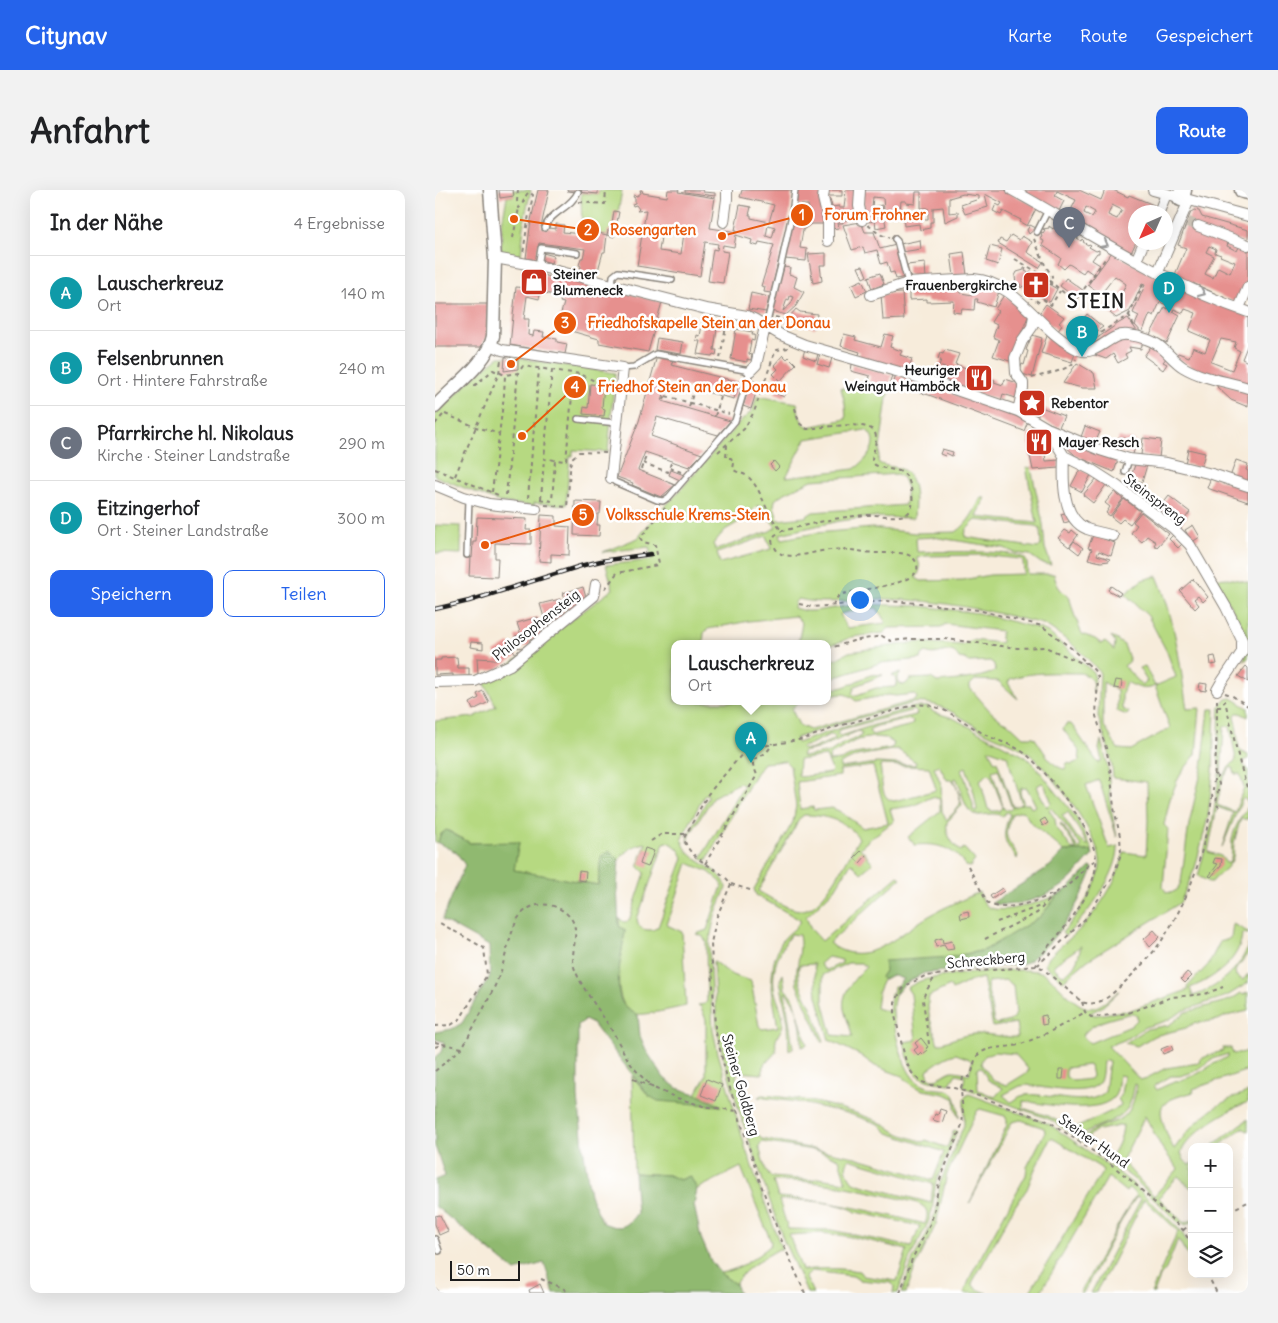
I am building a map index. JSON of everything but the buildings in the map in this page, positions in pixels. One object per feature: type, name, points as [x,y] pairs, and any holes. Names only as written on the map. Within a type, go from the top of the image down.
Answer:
[{"type":"main road","points":[[1243,190],[1248,191]]},
{"type":"street","points":[[435,407],[481,361],[491,345],[493,336],[495,258],[491,190]]},
{"type":"street","points":[[723,222],[727,190]]},
{"type":"street","points":[[824,190],[823,198],[829,219],[828,241]]},
{"type":"street","points":[[860,190],[859,206],[862,220]]},
{"type":"street","points":[[1012,190],[1136,261],[1205,295],[1243,310],[1248,287]]},
{"type":"street","points":[[1153,190],[1180,195],[1248,216]]},
{"type":"street","points":[[1168,205],[1180,195]]},
{"type":"street","points":[[1180,195],[1189,223]]},
{"type":"street","points":[[1189,223],[1248,245]]},
{"type":"street","points":[[1158,272],[1189,223]]},
{"type":"street","points":[[1136,261],[1141,250]]},
{"type":"street","points":[[495,258],[538,266],[706,309],[747,316],[755,319],[765,327],[805,345],[927,380],[1018,411],[1047,428],[1100,450],[1129,459],[1167,463],[1212,474],[1248,486]]},
{"type":"street","points":[[871,295],[907,283],[984,280],[999,286],[1030,309],[1034,316],[1051,332],[1080,350],[1091,351],[1115,337],[1122,334],[1128,335],[1154,342],[1183,368],[1211,379],[1248,388]]},
{"type":"street","points":[[1018,411],[1023,383],[1016,373],[1015,358],[1018,349],[1032,327],[1034,316]]},
{"type":"street","points":[[750,371],[756,365],[765,327]]},
{"type":"street","points":[[1028,333],[1051,332]]},
{"type":"street","points":[[491,345],[502,350],[623,368],[611,478]]},
{"type":"street","points":[[1047,428],[1064,456],[1063,476],[1067,500],[1076,522],[1087,529],[1113,536]]},
{"type":"street","name":"Steinspreng","points":[[1064,456],[1092,470],[1117,486],[1186,540],[1226,607],[1242,640],[1242,652],[1217,690]]},
{"type":"street","points":[[435,485],[489,504],[538,502]]},
{"type":"street","name":"Philosophensteig","points":[[435,682],[475,681],[510,665],[594,596],[596,584]]},
{"type":"lane","points":[[765,327],[781,265],[795,190]]},
{"type":"lane","points":[[545,228],[550,218],[575,199],[578,192]]},
{"type":"lane","points":[[1037,232],[1049,210]]},
{"type":"lane","points":[[895,239],[907,283]]},
{"type":"lane","points":[[538,266],[542,245],[577,253]]},
{"type":"lane","points":[[611,286],[613,276],[618,272],[672,280]]},
{"type":"lane","points":[[611,478],[615,482],[657,500],[663,501],[669,497],[735,421],[750,371],[656,354],[634,367],[623,368]]},
{"type":"lane","points":[[578,419],[617,423]]},
{"type":"lane","points":[[1125,472],[1129,459]]},
{"type":"lane","points":[[467,555],[469,498]]},
{"type":"lane","points":[[435,1239],[439,1251]]},
{"type":"path","points":[[513,238],[519,208],[517,200],[518,190]]},
{"type":"path","points":[[581,203],[605,204],[607,190]]},
{"type":"path","points":[[519,208],[523,205],[527,194],[532,193],[522,259]]},
{"type":"path","points":[[862,220],[879,234],[895,239]]},
{"type":"path","points":[[1037,232],[1033,235],[1045,265],[1052,276],[1051,283]]},
{"type":"path","points":[[1084,288],[1113,248]]},
{"type":"path","points":[[1015,259],[1032,268],[1079,305]]},
{"type":"path","points":[[1023,383],[1044,374],[1059,371],[1075,363],[1080,350],[1086,342],[1129,315],[1143,285]]},
{"type":"path","points":[[1043,299],[1051,305],[1060,291]]},
{"type":"path","points":[[774,317],[787,320]]},
{"type":"path","points":[[719,365],[727,318]]},
{"type":"path","points":[[718,452],[744,429],[754,412],[775,352]]},
{"type":"path","points":[[455,477],[499,373],[502,357]]},
{"type":"path","points":[[506,496],[518,374],[523,366],[580,374],[597,382]]},
{"type":"path","points":[[521,497],[528,498],[539,368]]},
{"type":"path","points":[[473,386],[493,370],[505,375],[518,374]]},
{"type":"path","points":[[538,502],[544,459],[551,370]]},
{"type":"path","points":[[544,459],[566,461],[574,374]]},
{"type":"path","points":[[493,492],[505,375]]},
{"type":"path","points":[[664,400],[668,386]]},
{"type":"path","points":[[689,407],[694,390]]},
{"type":"path","points":[[666,396],[736,416]]},
{"type":"path","points":[[715,416],[721,397]]},
{"type":"path","points":[[795,408],[799,423],[807,429],[842,425],[868,426],[874,430],[876,436],[872,460],[875,465],[902,472],[908,477],[913,499],[908,513],[901,516],[871,515],[839,519],[782,531],[775,535],[772,542],[775,550],[791,556],[829,550],[853,549],[876,553],[905,554],[913,558],[917,565],[917,571],[913,576],[900,582],[840,595],[833,604]]},
{"type":"path","points":[[435,424],[445,414],[476,427],[500,434]]},
{"type":"path","points":[[727,445],[726,458],[731,458],[734,463],[733,469],[746,476],[756,486],[768,511],[782,531]]},
{"type":"path","points":[[538,502],[540,505],[567,507],[571,459],[579,452],[613,453]]},
{"type":"path","points":[[641,469],[647,454]]},
{"type":"path","points":[[538,502],[552,500],[555,460]]},
{"type":"path","points":[[643,463],[668,472],[671,463]]},
{"type":"path","points":[[670,468],[688,475]]},
{"type":"path","points":[[435,469],[493,492],[513,496]]},
{"type":"path","name":"Philosophensteig","points":[[594,596],[606,588],[617,573],[659,563],[655,545],[643,542],[640,538],[668,505]]},
{"type":"path","points":[[799,604],[813,607],[887,601],[920,603],[986,612],[1042,626],[1094,670],[1098,677],[1096,716],[1110,766],[1113,808],[1121,853],[1114,875],[1086,918],[1036,966]]},
{"type":"path","points":[[831,649],[853,641],[882,636],[891,641],[945,639],[1017,648],[1045,647],[1087,663]]},
{"type":"path","points":[[1083,1002],[1089,1005],[1100,1002],[1117,990],[1163,939],[1175,919],[1197,869],[1210,818],[1215,772],[1217,690],[1231,695],[1248,706]]},
{"type":"path","points":[[1217,707],[1220,707],[1225,701],[1248,791]]},
{"type":"path","points":[[753,891],[731,884],[727,877],[705,864],[689,850],[684,838],[713,787],[743,753],[752,748],[772,743],[804,739],[839,726],[914,705],[925,704],[934,706],[985,734],[1016,747],[1027,755],[1045,774],[1077,816],[1095,848],[1097,859],[1094,877],[1078,907],[1061,931],[1040,955],[1036,966]]},
{"type":"path","points":[[705,864],[757,775],[753,760],[765,754],[771,748],[772,743]]},
{"type":"path","points":[[1215,772],[1219,784],[1216,804],[1219,807]]},
{"type":"path","points":[[651,841],[662,834],[686,834]]},
{"type":"path","points":[[985,939],[1037,912],[1055,894],[1097,859]]},
{"type":"path","points":[[968,866],[984,898],[991,906],[998,908],[1012,906],[1055,894]]},
{"type":"path","name":"Steiner Goldberg","points":[[731,884],[713,930],[711,962],[715,1029],[737,1111],[781,1240],[805,1293]]},
{"type":"path","points":[[435,1071],[462,1048],[467,1039],[496,982],[518,918],[527,908],[541,904],[556,906],[569,916],[575,926],[574,969],[594,1006],[610,1027],[634,1068],[653,1088]]},
{"type":"path","points":[[997,922],[1029,912],[1045,904]]},
{"type":"path","points":[[435,1026],[451,1025],[459,1019],[487,975],[484,948],[440,923]]},
{"type":"path","name":"Schreckberg","points":[[961,1090],[930,1085],[920,1081],[912,1073],[906,1062],[895,1016],[895,1003],[905,986],[925,976],[936,974],[1036,966],[1042,968],[1083,1002]]},
{"type":"path","points":[[929,1044],[923,1000],[936,974]]},
{"type":"path","points":[[1083,1002],[1085,1012],[1091,1017],[1095,1017],[1128,1013],[1171,997],[1205,994],[1223,987]]},
{"type":"path","points":[[900,1293],[911,1259],[930,1224],[939,1182],[962,1125],[961,1090],[963,1077],[971,1075],[975,1058],[980,1053],[988,1050],[1016,1045],[1049,1033],[1085,1012]]},
{"type":"path","points":[[435,1042],[462,1048]]},
{"type":"path","points":[[435,1047],[443,1044]]},
{"type":"path","points":[[633,1079],[677,1098],[703,1106],[737,1111]]},
{"type":"path","name":"Steiner Hund","points":[[961,1090],[1050,1122],[1135,1182],[1183,1230],[1188,1238]]},
{"type":"path","points":[[1233,1209],[1248,1202]]},
{"type":"path","points":[[1183,1230],[1188,1227]]},
{"type":"path","points":[[1209,1278],[1217,1293]]},
{"type":"path","points":[[541,1279],[563,1288],[569,1293]]},
{"type":"path","points":[[435,1288],[439,1293]]},
{"type":"green space","points":[[513,190],[531,190],[525,216],[521,255],[501,253],[502,223],[507,197],[514,196]]},
{"type":"green space","points":[[598,190],[622,190],[614,237],[590,231],[589,235],[582,234],[581,193],[598,194]]},
{"type":"green space","points":[[499,357],[511,357],[615,373],[608,452],[573,450],[573,456],[570,456],[566,505],[534,503],[534,506],[499,502],[435,476],[435,415],[475,376]]},
{"type":"green space","points":[[841,388],[891,390],[887,398],[878,462],[901,469],[910,478],[914,491],[914,518],[872,517],[839,521],[780,534],[782,539],[816,533],[872,528],[915,533],[956,532],[968,521],[981,498],[985,498],[977,517],[1037,523],[1026,467],[1031,468],[1043,524],[1045,548],[1051,565],[1041,563],[1030,555],[1015,553],[1004,548],[933,537],[916,538],[917,552],[991,552],[1007,554],[1025,559],[1028,574],[1054,574],[1059,587],[1069,596],[1082,634],[1102,644],[1104,641],[1114,650],[1115,643],[1111,636],[1124,645],[1130,661],[1124,666],[1142,685],[1147,681],[1139,668],[1145,666],[1155,686],[1176,677],[1167,652],[1148,616],[1125,594],[1142,580],[1157,576],[1173,625],[1187,709],[1200,708],[1196,754],[1177,781],[1170,799],[1164,825],[1168,829],[1163,887],[1166,892],[1171,893],[1177,890],[1181,882],[1189,824],[1202,768],[1209,709],[1215,709],[1213,772],[1208,817],[1195,868],[1180,903],[1088,960],[1063,981],[1045,963],[1055,951],[1084,925],[1099,906],[1112,885],[1124,852],[1146,855],[1148,821],[1147,782],[1113,778],[1108,747],[1098,717],[1100,673],[1074,646],[1058,633],[1043,624],[1024,619],[965,607],[907,600],[876,599],[820,602],[798,599],[795,602],[794,608],[805,611],[861,604],[920,606],[978,613],[1048,632],[1093,672],[1095,678],[1093,693],[1091,680],[1088,676],[1081,673],[1045,673],[1018,676],[1010,679],[1008,683],[1018,699],[998,681],[975,680],[970,685],[970,688],[990,711],[1002,721],[1008,723],[1023,737],[1034,737],[1048,757],[1060,768],[1065,769],[1067,763],[1072,764],[1079,761],[1080,752],[1063,729],[1066,724],[1071,724],[1098,763],[1102,761],[1099,749],[1101,740],[1108,767],[1111,808],[1117,837],[1099,780],[1086,785],[1109,848],[1118,846],[1117,857],[1107,882],[1099,895],[1082,918],[1065,936],[1062,933],[1093,889],[1100,869],[1100,860],[1091,834],[1082,818],[1060,787],[1028,753],[983,731],[950,711],[932,704],[923,703],[914,703],[796,738],[797,743],[840,728],[914,707],[929,707],[933,712],[953,718],[1026,757],[1076,817],[1092,849],[1092,851],[1064,851],[1030,822],[1022,811],[1012,814],[1007,827],[1008,840],[1018,855],[1017,859],[1005,840],[1005,828],[1010,814],[1006,812],[1003,816],[996,814],[973,814],[966,806],[956,778],[954,779],[957,787],[953,780],[947,780],[939,765],[934,767],[941,784],[942,811],[946,820],[959,806],[960,800],[962,805],[947,822],[948,834],[960,851],[964,848],[975,860],[970,867],[966,866],[950,850],[930,845],[915,845],[908,837],[940,811],[940,799],[932,797],[912,806],[890,809],[894,821],[860,848],[873,863],[861,873],[851,863],[835,889],[806,917],[811,929],[822,941],[898,876],[901,878],[829,943],[843,951],[869,952],[882,947],[937,912],[979,892],[986,905],[997,909],[1023,906],[1057,896],[1040,917],[985,950],[885,971],[881,977],[883,980],[878,991],[876,1008],[889,1012],[891,993],[893,993],[894,986],[897,986],[893,1005],[894,1024],[903,1059],[913,1078],[928,1087],[951,1092],[955,1096],[959,1117],[955,1109],[955,1099],[945,1094],[923,1090],[912,1085],[902,1076],[875,1066],[860,1055],[829,1040],[817,996],[814,964],[799,965],[800,982],[824,1041],[822,1042],[797,985],[800,948],[799,935],[791,934],[779,954],[774,984],[783,1022],[776,1041],[776,1052],[763,1066],[762,1074],[738,1072],[736,1077],[749,1119],[762,1139],[855,1157],[933,1180],[944,1152],[888,1133],[879,1124],[847,1113],[797,1102],[758,1097],[762,1095],[789,1098],[841,1108],[877,1121],[902,1135],[923,1142],[926,1140],[947,1148],[954,1130],[957,1131],[936,1182],[932,1211],[928,1223],[910,1258],[898,1293],[893,1293],[894,1287],[892,1283],[859,1280],[853,1276],[812,1271],[806,1278],[813,1293],[807,1293],[783,1239],[739,1111],[722,1052],[717,1028],[713,961],[732,975],[751,981],[759,1026],[762,1029],[778,1027],[772,984],[773,964],[781,943],[800,920],[756,895],[754,889],[793,822],[796,806],[790,766],[785,761],[764,763],[756,773],[706,861],[701,858],[744,785],[739,783],[713,797],[690,835],[688,843],[688,835],[709,796],[705,794],[682,838],[690,854],[719,875],[724,881],[726,888],[715,915],[709,943],[713,1030],[746,1150],[782,1250],[779,1249],[755,1264],[735,1284],[720,1273],[747,1263],[770,1246],[771,1242],[741,1167],[697,1189],[690,1176],[680,1180],[668,1175],[634,1173],[632,1076],[649,1096],[720,1105],[696,1094],[706,1076],[706,1020],[701,1007],[698,1005],[705,1004],[707,1001],[706,941],[702,936],[696,934],[707,930],[722,886],[721,882],[709,872],[688,863],[667,925],[682,932],[686,1006],[653,1013],[637,1014],[628,1009],[622,1001],[619,990],[625,930],[619,926],[619,918],[624,922],[629,921],[645,873],[638,866],[646,843],[631,848],[619,860],[609,851],[601,857],[598,885],[513,870],[519,843],[470,843],[447,830],[440,835],[438,843],[435,842],[435,721],[474,717],[496,706],[484,682],[538,645],[613,589],[606,565],[652,560],[649,547],[603,552],[638,538],[656,515],[752,411],[757,396],[797,403],[801,420],[809,427],[846,419]],"holes":[[[866,430],[871,435],[873,445],[868,456],[854,469],[786,477],[806,439]],[[897,474],[903,478],[907,488],[905,505],[813,512],[805,517],[778,520],[774,506],[775,500],[781,495],[812,480]],[[758,505],[776,527],[770,531],[716,550],[713,544],[725,530],[742,520]],[[976,520],[1036,526],[1040,529],[1041,545],[1038,548],[965,537],[966,530]],[[766,536],[771,549],[720,563],[717,553]],[[981,555],[1021,559],[1023,561],[1024,574],[990,575],[962,580],[921,581],[916,578],[920,570],[917,558],[925,556]],[[865,608],[877,608],[886,623],[847,628],[840,614]],[[1103,682],[1117,690],[1117,711],[1127,715],[1129,712],[1122,709],[1122,694],[1126,682],[1136,687],[1151,688],[1155,686],[1170,728],[1131,750],[1118,749],[1103,724]],[[914,710],[917,713],[916,715],[877,724],[841,736],[837,734],[839,730]],[[910,719],[913,721],[912,725],[872,735],[869,731],[877,726]],[[858,731],[862,733],[860,737],[842,744],[830,752],[803,757],[801,755],[803,752],[817,749]],[[829,735],[834,735],[835,739],[810,750],[801,749]],[[874,737],[886,738],[894,744],[892,748],[854,754],[841,760],[829,761],[830,755],[853,742]],[[897,749],[916,762],[915,765],[877,763],[840,768],[840,764],[857,756]],[[988,749],[1007,756],[1022,804],[1013,807],[997,761],[995,762]],[[826,756],[832,771],[830,773],[801,777],[798,775],[799,760]],[[873,766],[888,823],[863,828],[832,808],[814,810],[813,807],[800,809],[797,782],[840,776],[840,770]],[[880,766],[929,767],[936,789],[894,801],[889,799],[884,792]],[[966,767],[977,810],[973,810],[973,804],[962,769]],[[998,769],[1012,808],[1010,810],[1004,809],[992,771]],[[988,774],[991,776],[1003,807],[1000,811],[988,809],[980,780]],[[1042,783],[1044,784],[1051,803],[1047,807],[1037,786]],[[1021,788],[1027,788],[1036,806],[1031,808],[1029,804],[1024,804],[1020,792]],[[1051,808],[1081,846],[1080,848],[1078,848],[1061,823],[1076,850],[1072,849],[1056,827],[1055,819],[1049,810]],[[1068,812],[1087,846],[1076,836],[1062,815]],[[804,815],[820,816],[835,820],[848,827],[859,838],[826,893],[809,908],[795,909],[758,891],[800,818]],[[667,842],[677,848],[683,858],[658,927],[653,930],[642,929],[637,919],[664,843]],[[1081,946],[1075,963],[1064,975],[1054,967],[1055,964]],[[828,957],[842,960],[842,963],[827,970],[820,964]],[[848,963],[861,963],[866,967],[850,986],[844,1003],[852,1037],[832,1035],[823,1001],[823,975]],[[762,1142],[819,1151],[839,1159],[846,1182],[818,1178],[813,1180],[771,1177],[766,1171],[759,1147]],[[849,1159],[933,1184],[931,1203],[854,1183],[846,1169]],[[773,1181],[827,1184],[879,1194],[914,1202],[924,1207],[927,1216],[925,1224],[852,1207],[778,1197]],[[779,1200],[807,1201],[841,1206],[856,1212],[920,1226],[911,1247],[831,1230],[788,1229]],[[831,1234],[907,1250],[897,1281],[863,1276],[859,1271],[838,1269],[802,1270],[789,1235]]]},
{"type":"green space","points":[[435,525],[461,526],[461,554],[435,553]]},
{"type":"green space","points":[[1228,578],[1248,582],[1248,658],[1244,661],[1246,642],[1243,628],[1215,579]]},
{"type":"green space","points":[[1232,698],[1248,708],[1248,717],[1240,713],[1235,715],[1239,748],[1248,755],[1248,759],[1243,761],[1244,766],[1248,769],[1248,803],[1244,798],[1242,800],[1222,847],[1233,813],[1217,807],[1208,852],[1221,856],[1226,863],[1229,863],[1234,831],[1240,818],[1248,807],[1248,819],[1241,819],[1234,843],[1233,857],[1229,865],[1212,882],[1209,882],[1198,876],[1213,818],[1220,769],[1218,756],[1220,706],[1226,699]],"holes":[[[1224,726],[1230,726],[1236,760],[1224,775],[1221,775]],[[1231,767],[1235,774],[1240,774],[1244,787],[1235,812],[1217,805],[1222,780]]]},
{"type":"green space","points":[[446,830],[470,843],[519,842],[514,870],[598,885],[601,857],[609,851],[619,860],[617,887],[619,926],[625,930],[618,985],[622,1003],[630,1011],[638,1015],[640,1036],[647,1052],[664,1078],[677,1088],[696,1094],[721,1106],[658,1101],[649,1096],[593,1024],[585,1020],[578,1025],[578,1097],[590,1195],[603,1223],[619,1227],[630,1222],[637,1213],[634,1173],[668,1175],[680,1180],[690,1176],[697,1189],[694,1205],[701,1238],[711,1261],[720,1273],[735,1284],[739,1293],[554,1293],[544,1263],[515,1271],[435,1206],[435,1180],[445,1176],[435,1146],[435,1057],[441,1052],[444,1042],[435,1039],[435,1032],[452,1029],[462,1023],[490,976],[489,946],[442,920],[465,865],[456,852],[438,843],[440,835]]},
{"type":"green space","points":[[1064,851],[1092,851],[1093,855],[1070,880],[1051,893],[1009,905],[992,903],[1050,866]]},
{"type":"green space","points":[[1090,867],[1093,868],[1088,881],[1065,922],[1045,947],[1023,964],[924,973],[904,984],[896,994],[897,986],[903,979],[892,975],[883,980],[881,977],[885,971],[884,961],[950,957],[985,950],[1040,917],[1057,896],[1069,888]]},
{"type":"green space","points":[[1233,924],[1248,932],[1248,934],[1242,933],[1237,952],[1224,967],[1208,979],[1190,988],[1193,996],[1219,983],[1234,970],[1245,954],[1248,945],[1248,953],[1235,971],[1236,976],[1243,980],[1248,974],[1248,983],[1227,996],[1185,1010],[1166,1021],[1145,1027],[1124,1040],[1108,1046],[1140,1080],[1166,1068],[1199,1063],[1200,1059],[1223,1051],[1223,1048],[1231,1048],[1233,1054],[1245,1052],[1248,1049],[1248,1070],[1193,1089],[1194,1092],[1172,1099],[1162,1107],[1163,1122],[1174,1149],[1190,1130],[1215,1107],[1248,1092],[1248,1102],[1230,1110],[1210,1123],[1185,1145],[1181,1153],[1188,1164],[1188,1185],[1178,1176],[1159,1198],[1184,1223],[1188,1222],[1186,1225],[1179,1223],[1136,1181],[1109,1160],[1119,1144],[1123,1125],[1095,1131],[1083,1142],[1051,1120],[963,1087],[965,1076],[956,1074],[950,1084],[929,1081],[917,1074],[910,1062],[904,1042],[916,1040],[911,994],[907,988],[920,981],[987,971],[1034,971],[1043,973],[1077,1003],[1089,1008],[1101,1005],[1119,991],[1102,1007],[1090,1013],[1095,1015],[1125,1012],[1188,990],[1187,987],[1208,965],[1221,940],[1227,940],[1231,937]],"holes":[[[983,978],[993,1027],[1016,1023],[1018,1037],[974,1034],[938,1044],[929,1014],[929,996],[950,986],[952,990],[971,981]],[[1005,980],[1013,985],[1016,1014],[1010,1021],[997,1024],[994,1022],[987,985],[989,982]],[[1128,1014],[1137,1016],[1137,1020],[1131,1026],[1090,1043],[1082,1036],[1091,1027],[1103,1021]],[[995,1052],[1015,1054],[1028,1069],[1028,1072],[1007,1085],[994,1081],[981,1064],[982,1059],[986,1055]],[[956,1054],[972,1062],[969,1074],[953,1071],[931,1079],[927,1070],[944,1058]],[[1228,1054],[1228,1057],[1199,1073],[1157,1090],[1154,1086],[1171,1076],[1180,1076],[1193,1072],[1215,1058]],[[1103,1061],[1109,1061],[1105,1092],[1097,1097],[1077,1100],[1025,1095],[1011,1102],[1003,1095],[1020,1086],[1027,1085],[1074,1091],[1092,1088],[1100,1082]],[[1090,1066],[1092,1076],[1090,1079],[1073,1081],[1066,1077],[1066,1068]],[[979,1067],[988,1080],[1003,1088],[995,1097],[978,1090],[977,1070]],[[1119,1075],[1124,1076],[1121,1094],[1118,1099],[1121,1104],[1120,1107],[1076,1128],[1069,1127],[1048,1116],[1023,1108],[1023,1101],[1070,1107],[1095,1106],[1105,1103],[1115,1096]],[[1135,1084],[1137,1085],[1134,1100],[1124,1117],[1094,1130],[1084,1137],[1081,1136],[1121,1115],[1130,1103]],[[1145,1116],[1162,1148],[1178,1169],[1154,1196],[1122,1161]]]},
{"type":"green space","points":[[783,974],[785,989],[794,999],[807,1045],[802,1047],[797,1010],[785,992],[793,1048],[789,1050],[788,1023],[780,980]]},
{"type":"green space","points":[[1248,992],[1248,1011],[1226,1016],[1218,1020],[1192,1024],[1186,1028],[1154,1036],[1137,1046],[1125,1043],[1147,1029],[1169,1025],[1186,1012],[1230,1000],[1241,993],[1243,995]]},
{"type":"green space","points":[[969,1094],[1049,1124],[1115,1170],[1133,1184],[1181,1231],[1188,1243],[1188,1256],[1178,1239],[1154,1293],[1151,1293],[1178,1231],[1144,1199],[1112,1264],[1095,1293],[1091,1293],[1141,1199],[1137,1196],[1124,1216],[1083,1293],[1080,1293],[1123,1216],[1136,1195],[1129,1188],[1126,1192],[1108,1177],[1040,1293],[1029,1293],[1103,1171],[1052,1138],[1035,1169],[1027,1189],[1015,1206],[972,1283],[975,1288],[987,1293],[964,1293],[973,1271],[1026,1175],[1027,1167],[1045,1132],[1044,1128],[1021,1120],[1012,1122],[969,1204],[1007,1125],[1005,1116],[980,1109],[977,1111],[947,1174],[936,1224],[915,1268],[906,1293],[902,1293],[913,1259],[925,1238],[936,1212],[940,1183],[964,1125],[964,1099]]},
{"type":"green space","points":[[1248,1119],[1248,1131],[1242,1128],[1223,1143],[1216,1143]]},
{"type":"tunnel","points":[[1188,222],[1198,226]]},
{"type":"railway","points":[[435,609],[469,601],[584,565],[651,554]]},
{"type":"place","name":"Rosengarten","points":[[514,219]]},
{"type":"place","name":"Forum Frohner","points":[[722,236]]},
{"type":"place","name":"Pfarrkirche hl. Nikolaus","points":[[1069,248]]},
{"type":"place","name":"Steiner Blumeneck","points":[[534,282]]},
{"type":"place","name":"Frauenbergkirche","points":[[1036,285]]},
{"type":"place","name":"Eitzingerhof","points":[[1169,313]]},
{"type":"place","name":"Felsenbrunnen","points":[[1082,357]]},
{"type":"place","name":"Friedhofskapelle Stein an der Donau","points":[[511,364]]},
{"type":"place","name":"Heuriger Weingut Hamböck","points":[[979,378]]},
{"type":"place","name":"Rebentor","points":[[1032,403]]},
{"type":"place","name":"Friedhof Stein an der Donau","points":[[522,436]]},
{"type":"place","name":"Mayer Resch","points":[[1039,442]]},
{"type":"place","name":"Volksschule Krems-Stein","points":[[485,545]]},
{"type":"place","name":"Lauscherkreuz","points":[[751,763]]},
{"type":"district","name":"STEIN","points":[[1096,301]]}]
